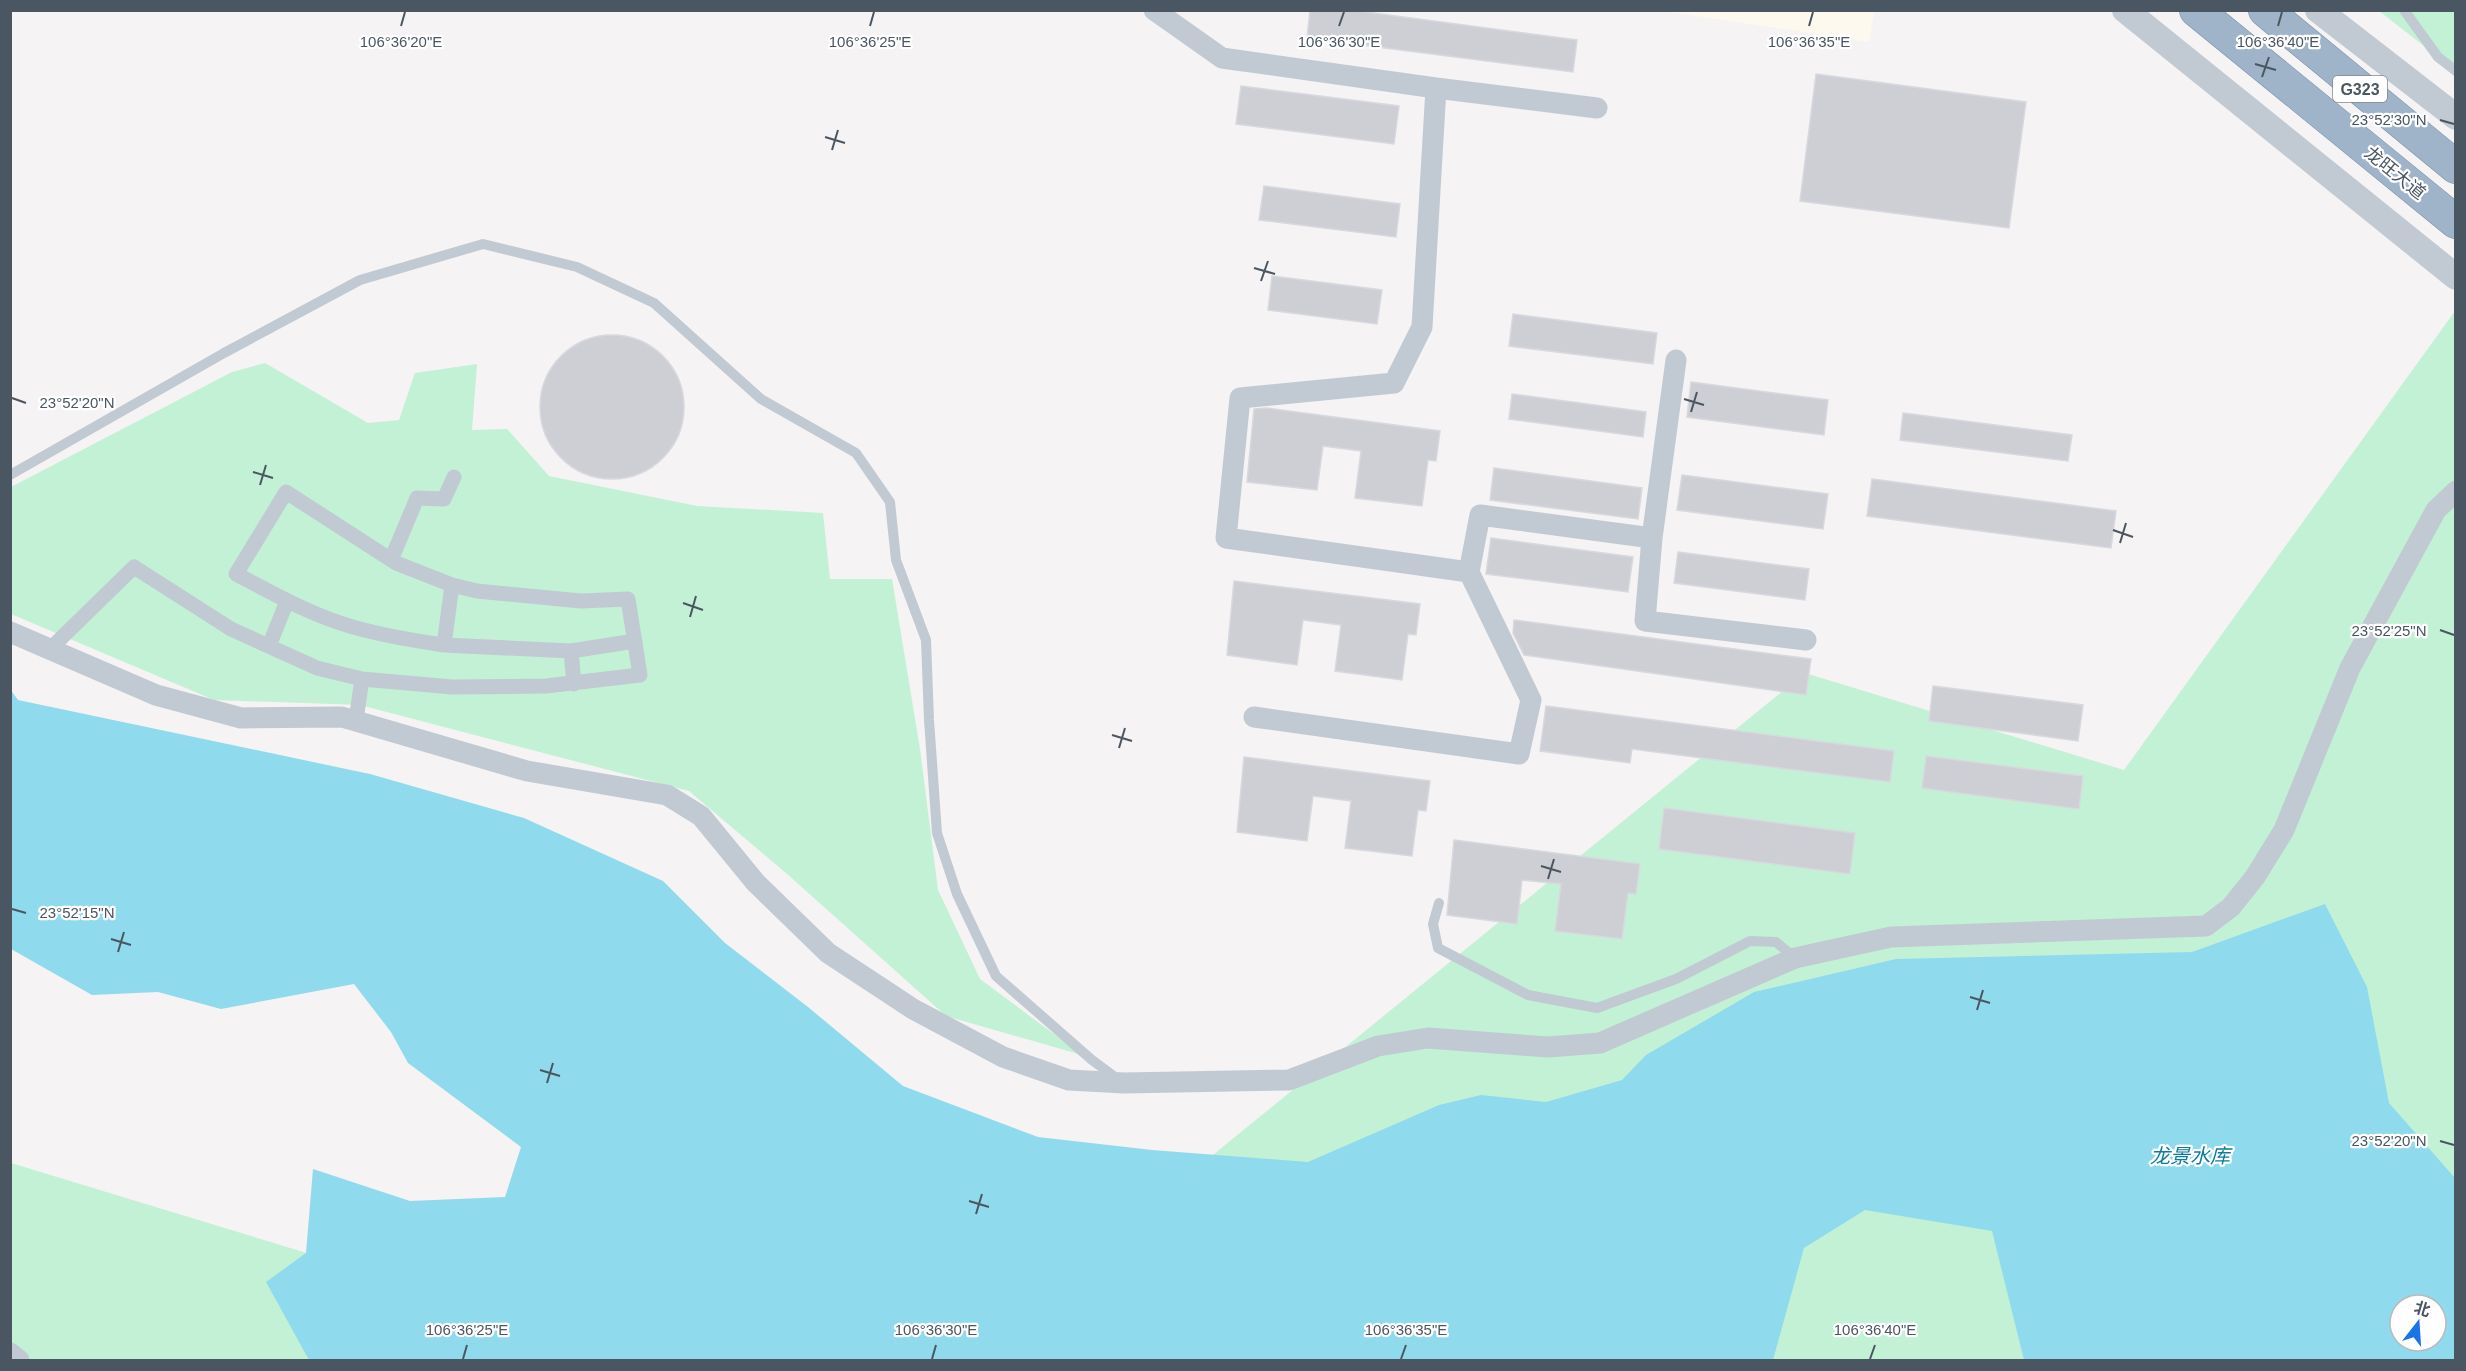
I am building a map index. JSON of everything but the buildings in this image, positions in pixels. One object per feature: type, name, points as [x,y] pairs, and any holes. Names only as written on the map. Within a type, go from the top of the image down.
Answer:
[{"type":"highway","name":"龙旺大道","points":[[2196,10],[2456,222]]},
{"type":"highway","name":"G323","points":[[2265,10],[2456,166]]},
{"type":"street","points":[[1154,10],[1222,58],[1597,108]]},
{"type":"street","points":[[2125,10],[2456,277]]},
{"type":"street","points":[[2318,10],[2456,117]]},
{"type":"street","points":[[1436,88],[1422,327],[1394,383],[1240,398],[1226,538],[1469,572]]},
{"type":"street","points":[[1676,360],[1652,538],[1645,621],[1806,640]]},
{"type":"street","points":[[391,560],[417,498],[444,498],[454,477]]},
{"type":"street","points":[[10,632],[156,695],[241,718],[342,717],[528,771],[667,795],[701,816],[756,883],[828,953],[913,1009],[1003,1056],[1069,1080],[1124,1083],[1289,1080],[1378,1046],[1428,1038],[1548,1047],[1599,1043],[1795,958],[1891,937],[2206,926],[2231,908],[2255,877],[2284,830],[2350,668],[2436,510],[2456,491]]},
{"type":"street","points":[[49,650],[134,567],[231,629],[317,669],[362,679],[452,687],[574,684],[640,675],[635,641],[628,599],[581,601],[477,591],[452,585],[391,560],[286,492],[236,574],[287,601],[340,623],[402,639],[444,645],[571,651],[635,641]]},
{"type":"street","points":[[1254,717],[1519,754],[1531,699],[1469,572],[1480,515],[1652,538]]},
{"type":"street","points":[[444,645],[452,585]]},
{"type":"street","points":[[269,646],[287,601]]},
{"type":"street","points":[[571,651],[574,684]]},
{"type":"street","points":[[356,720],[362,679]]},
{"type":"street","points":[[10,1353],[19,1360]]},
{"type":"lane","points":[[2404,10],[2438,57],[2456,71]]},
{"type":"lane","points":[[10,475],[224,353],[360,280],[483,244],[577,267],[654,303],[761,399],[856,453],[890,502],[896,560],[926,640],[937,833],[957,894],[996,976],[1092,1060],[1124,1083]]},
{"type":"lane","points":[[1438,903],[1433,924],[1438,948],[1527,995],[1564,1004],[1596,1008],[1676,979],[1750,941],[1776,942],[1795,958]]},
{"type":"shaded area","points":[[1663,11],[1874,11],[1869,42]]},
{"type":"green space","points":[[2379,11],[2455,11],[2455,70]]},
{"type":"green space","points":[[2455,311],[2455,1360],[1494,1360],[1187,1176],[1805,673],[2124,770]]},
{"type":"green space","points":[[265,363],[368,423],[399,420],[415,373],[477,364],[472,430],[507,429],[549,476],[697,506],[823,513],[830,579],[892,579],[920,749],[938,890],[980,979],[1082,1055],[946,1016],[786,873],[689,791],[360,705],[214,700],[11,614],[11,487],[232,372]]},
{"type":"green space","points":[[11,1163],[658,1360],[11,1360]]},
{"type":"water","name":"龙景水库","points":[[10,689],[18,700],[370,774],[524,818],[663,881],[725,943],[808,1007],[903,1086],[1038,1137],[1152,1150],[1308,1162],[1439,1105],[1481,1095],[1546,1102],[1622,1080],[1646,1055],[1754,992],[1896,959],[2192,952],[2325,904],[2367,987],[2389,1103],[2455,1178],[2455,1360],[2024,1360],[1992,1231],[1865,1210],[1804,1248],[1773,1360],[309,1360],[266,1282],[306,1253],[313,1169],[410,1201],[505,1197],[521,1147],[408,1063],[391,1032],[354,984],[221,1009],[158,992],[92,995],[11,949]]}]
